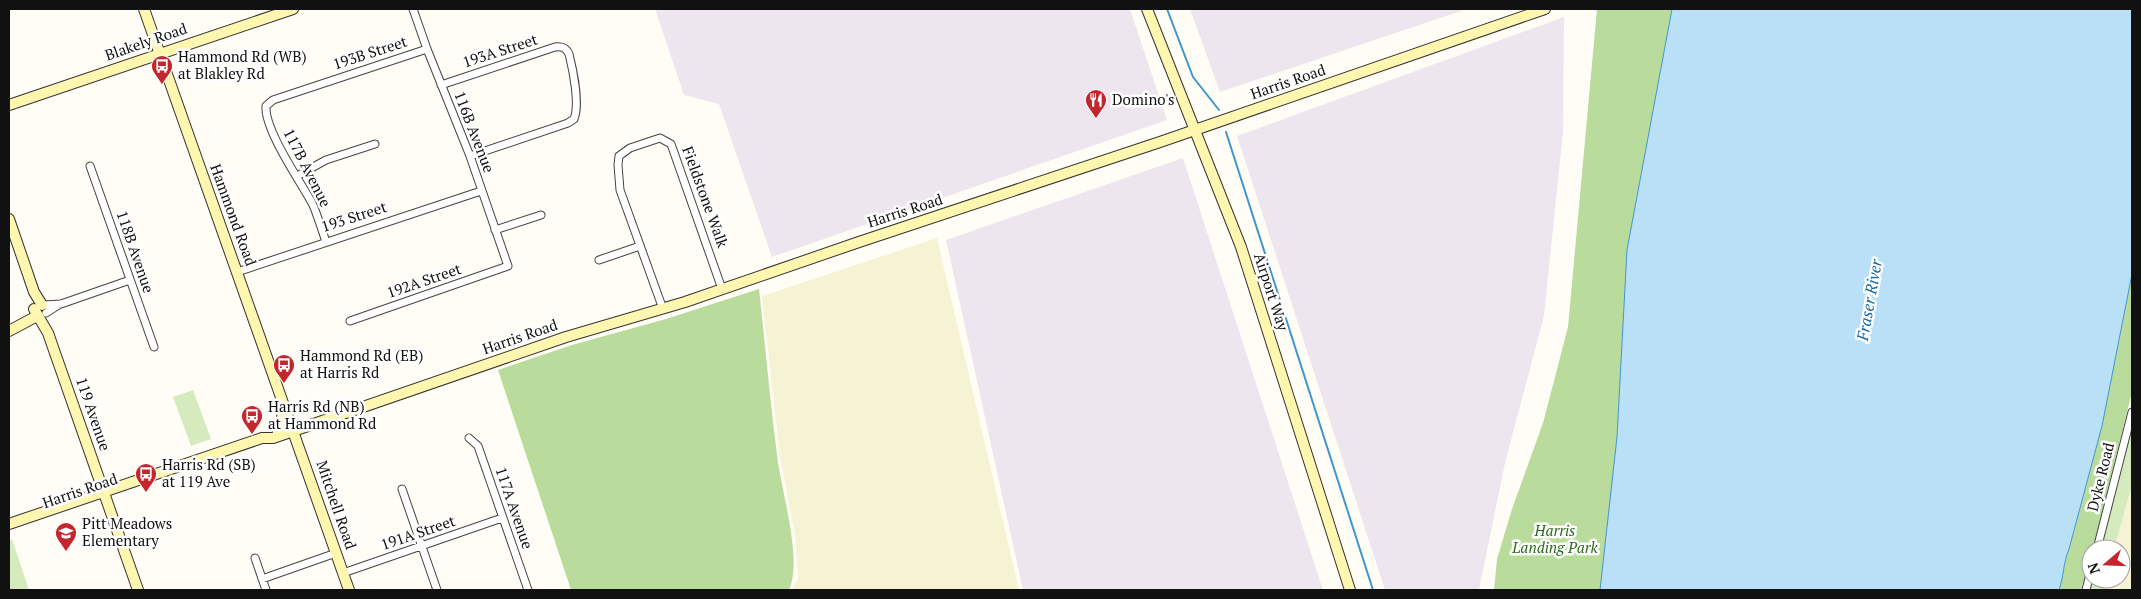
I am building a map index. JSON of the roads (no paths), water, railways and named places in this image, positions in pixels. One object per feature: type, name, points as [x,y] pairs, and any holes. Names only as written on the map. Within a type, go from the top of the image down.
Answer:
[{"type":"main road","name":"Hammond Road","points":[[144,9],[294,430]]},
{"type":"main road","name":"Blakely Road","points":[[9,105],[293,9]]},
{"type":"main road","name":"Airport Way","points":[[1147,9],[1241,247],[1350,590]]},
{"type":"main road","name":"Harris Road","points":[[9,524],[264,444],[275,437],[294,430],[566,337],[663,310],[1545,9]]},
{"type":"main road","name":"119 Avenue","points":[[9,219],[138,590]]},
{"type":"main road","points":[[9,324],[41,311]]},
{"type":"main road","points":[[9,331],[41,311]]},
{"type":"main road","points":[[275,437],[282,419],[282,398]]},
{"type":"main road","name":"Mitchell Road","points":[[294,430],[349,590]]},
{"type":"main road","name":"Harris Road","points":[[9,531],[105,495]]},
{"type":"street","name":"116B Avenue","points":[[412,9],[426,49],[470,156],[508,266]]},
{"type":"street","name":"193A Street","points":[[441,85],[555,47],[560,46],[567,49],[575,89],[576,112],[574,119],[568,123],[470,156]]},
{"type":"street","name":"193B Street","points":[[266,106],[273,100],[426,49]]},
{"type":"street","name":"117B Avenue","points":[[266,106],[273,132],[314,207],[326,242]]},
{"type":"street","name":"Fieldstone Walk","points":[[640,246],[620,190],[618,165],[622,153],[660,138],[668,141],[673,147],[722,289]]},
{"type":"street","points":[[297,176],[326,160],[375,144]]},
{"type":"street","name":"118B Avenue","points":[[90,166],[154,348]]},
{"type":"street","name":"193 Street","points":[[237,272],[481,190]]},
{"type":"street","points":[[495,230],[541,214]]},
{"type":"street","points":[[599,260],[640,246],[663,310]]},
{"type":"street","name":"192A Street","points":[[350,321],[508,266]]},
{"type":"street","points":[[41,311],[130,280]]},
{"type":"street","name":"Dyke Road","points":[[2100,539],[2132,412]]},
{"type":"street","name":"117A Avenue","points":[[469,438],[478,446],[528,590]]},
{"type":"street","points":[[402,489],[437,590]]},
{"type":"street","name":"191A Street","points":[[343,573],[502,518]]},
{"type":"street","points":[[262,579],[336,553]]},
{"type":"street","points":[[255,558],[266,590]]},
{"type":"water","name":"Fraser River","points":[[1672,9],[2132,9],[2132,274],[2102,426],[2059,590],[1600,590],[1617,437],[1627,250]]},
{"type":"waterway","points":[[1167,9],[1193,77],[1219,110]]},
{"type":"waterway","points":[[1226,132],[1373,590]]},
{"type":"place","name":"Hammond Rd (WB) at Blakley Rd","points":[[162,85]]},
{"type":"place","name":"Domino's","points":[[1096,119]]},
{"type":"place","name":"Hammond Rd (EB) at Harris Rd","points":[[284,384]]},
{"type":"place","name":"Harris Rd (NB) at Hammond Rd","points":[[252,435]]},
{"type":"place","name":"Harris Rd (SB) at 119 Ave","points":[[146,493]]},
{"type":"place","name":"Pitt Meadows Elementary","points":[[66,552]]},
{"type":"park label","name":"Harris Landing Park","points":[[1555,540]]}]
